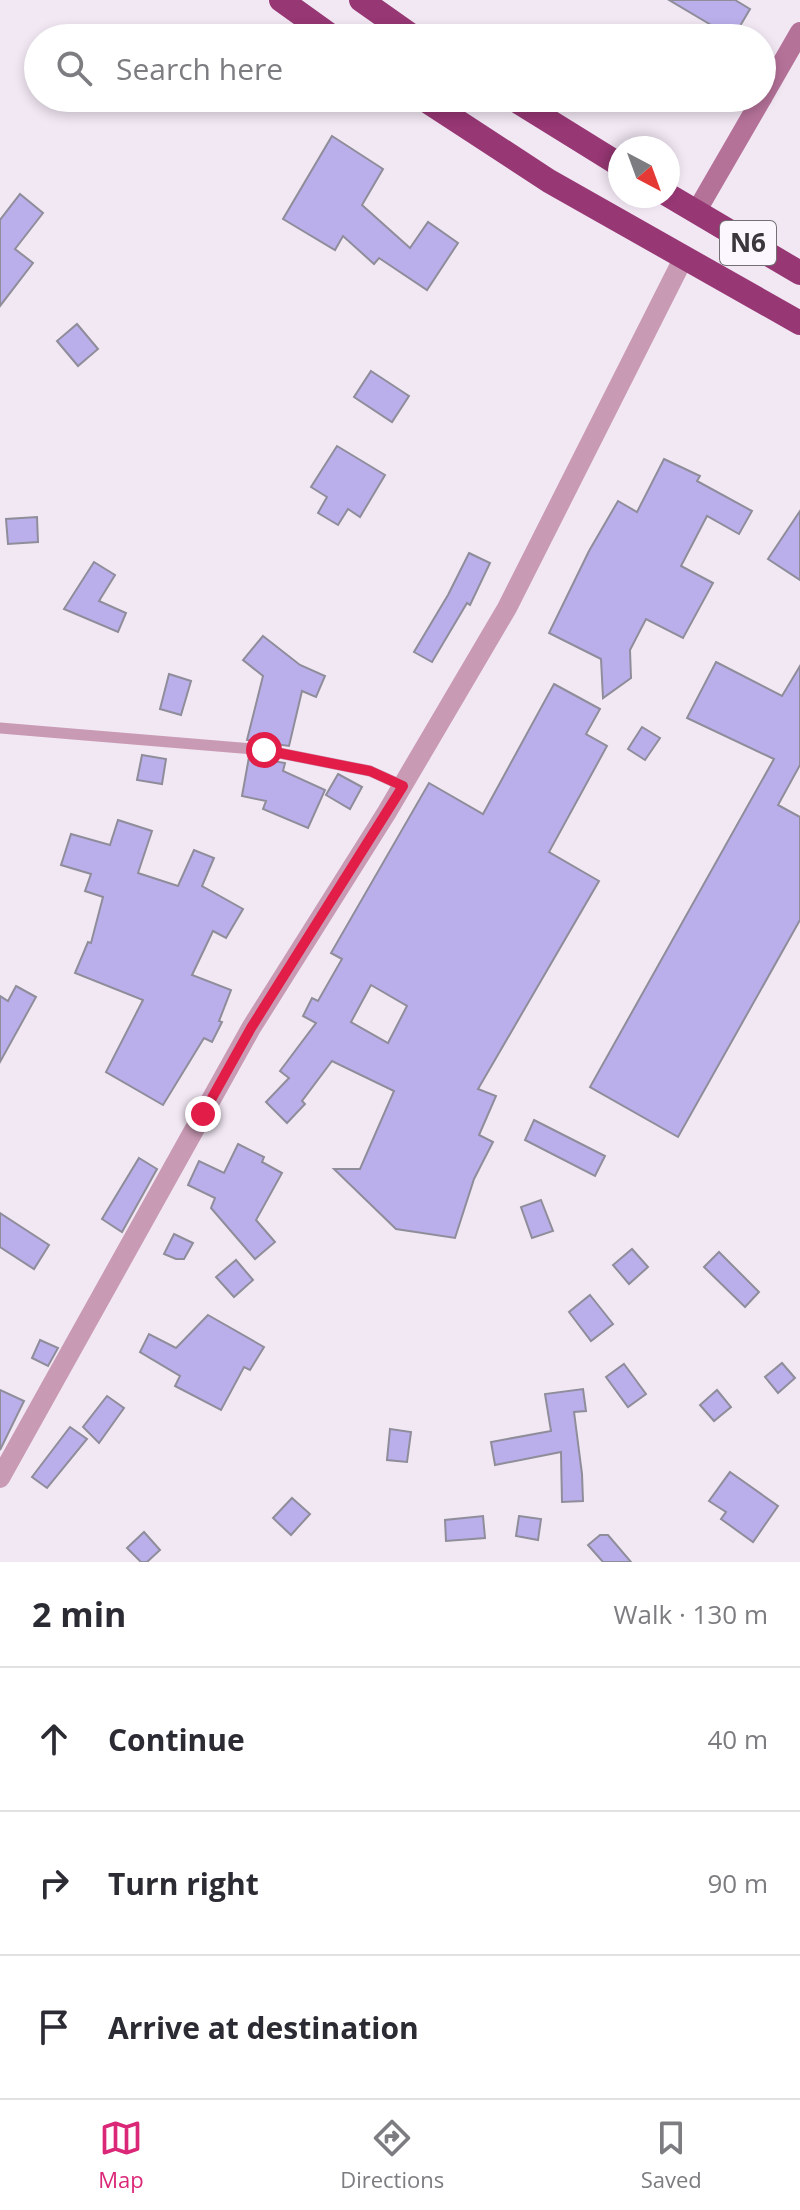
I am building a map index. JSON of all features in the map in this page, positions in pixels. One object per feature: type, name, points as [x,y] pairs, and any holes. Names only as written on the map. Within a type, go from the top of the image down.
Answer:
[{"type":"highway","points":[[281,0],[314,24]]},
{"type":"highway","points":[[361,0],[395,24]]},
{"type":"highway","name":"N6","points":[[443,112],[549,181],[800,323]]},
{"type":"highway","points":[[535,112],[608,158]]},
{"type":"highway","name":"N6","points":[[680,202],[800,273]]},
{"type":"street","points":[[776,74],[800,32]]},
{"type":"street","points":[[696,212],[754,112]]},
{"type":"street","points":[[0,1478],[251,1028],[403,786],[507,608],[683,259]]},
{"type":"lane","points":[[0,728],[264,750],[370,771],[403,786]]},
{"type":"building","points":[[669,0],[735,0],[750,9],[741,24],[709,24]]},
{"type":"building","points":[[332,136],[383,169],[362,205],[410,248],[428,222],[458,243],[427,290],[379,258],[374,264],[343,236],[335,250],[283,219]]},
{"type":"building","points":[[20,194],[43,213],[15,249],[33,263],[0,306],[0,220]]},
{"type":"building","points":[[77,324],[98,349],[78,366],[57,341]]},
{"type":"building","points":[[371,371],[409,396],[392,422],[354,397]]},
{"type":"building","points":[[337,446],[385,475],[360,517],[348,509],[338,525],[318,513],[327,497],[311,487]]},
{"type":"building","points":[[664,459],[700,476],[697,481],[752,511],[739,534],[707,516],[681,566],[713,583],[683,638],[646,619],[630,650],[631,678],[603,698],[601,659],[549,633],[589,551],[618,501],[637,512]]},
{"type":"building","points":[[800,511],[800,580],[768,559]]},
{"type":"building","points":[[37,517],[38,542],[8,544],[6,519]]},
{"type":"building","points":[[469,553],[490,563],[470,605],[467,603],[432,662],[414,652]]},
{"type":"building","points":[[94,562],[115,575],[99,601],[126,613],[118,632],[64,609]]},
{"type":"building","points":[[263,636],[300,665],[325,676],[316,697],[302,691],[289,746],[247,740],[263,676],[243,660]]},
{"type":"building","points":[[716,662],[782,696],[800,666],[800,765],[778,805],[800,817],[800,920],[678,1137],[590,1087],[774,759],[687,718]]},
{"type":"building","points":[[169,674],[191,681],[181,715],[160,709]]},
{"type":"building","points":[[554,684],[600,709],[586,734],[607,746],[549,852],[599,881],[478,1089],[496,1096],[479,1135],[493,1142],[474,1179],[455,1238],[396,1229],[334,1169],[360,1169],[394,1091],[332,1061],[302,1101],[305,1104],[287,1123],[266,1102],[289,1078],[280,1071],[316,1023],[303,1016],[312,998],[318,1001],[342,959],[331,953],[429,783],[483,814]],"holes":[[[371,985],[407,1006],[388,1043],[351,1022]]]},
{"type":"building","points":[[642,727],[660,738],[645,760],[628,749]]},
{"type":"building","points":[[142,755],[166,759],[162,784],[137,780]]},
{"type":"building","points":[[249,757],[285,763],[283,771],[325,790],[308,828],[263,809],[266,801],[242,796]]},
{"type":"building","points":[[338,774],[362,787],[350,809],[326,795]]},
{"type":"building","points":[[118,820],[152,831],[138,873],[178,886],[194,850],[214,858],[202,886],[243,909],[226,938],[213,931],[192,975],[231,990],[219,1021],[222,1022],[212,1042],[204,1038],[163,1105],[106,1072],[143,1000],[75,973],[88,942],[91,943],[103,897],[85,891],[91,874],[61,865],[71,834],[110,845]]},
{"type":"building","points":[[16,986],[36,997],[0,1062],[0,996],[8,1001]]},
{"type":"building","points":[[534,1120],[605,1156],[595,1176],[525,1140]]},
{"type":"building","points":[[238,1144],[264,1157],[262,1162],[282,1173],[256,1220],[275,1242],[255,1259],[211,1208],[215,1198],[188,1185],[199,1161],[224,1173]]},
{"type":"building","points":[[139,1158],[157,1169],[122,1232],[102,1219]]},
{"type":"building","points":[[541,1200],[553,1231],[532,1238],[521,1207]]},
{"type":"building","points":[[0,1213],[49,1245],[34,1269],[0,1247]]},
{"type":"building","points":[[174,1234],[193,1243],[184,1259],[164,1254]]},
{"type":"building","points":[[632,1249],[648,1267],[629,1284],[613,1265]]},
{"type":"building","points":[[719,1252],[759,1292],[745,1307],[704,1267]]},
{"type":"building","points":[[236,1260],[253,1280],[234,1297],[216,1277]]},
{"type":"building","points":[[590,1295],[613,1324],[591,1341],[569,1312]]},
{"type":"building","points":[[208,1315],[264,1347],[250,1370],[244,1367],[221,1410],[175,1386],[180,1376],[140,1352],[149,1334],[176,1348]]},
{"type":"building","points":[[40,1340],[58,1348],[48,1366],[32,1358]]},
{"type":"building","points":[[782,1363],[795,1378],[778,1393],[765,1377]]},
{"type":"building","points":[[624,1364],[646,1394],[628,1407],[606,1377]]},
{"type":"building","points":[[583,1389],[586,1411],[574,1412],[583,1501],[562,1502],[561,1452],[495,1465],[491,1442],[551,1431],[545,1394]]},
{"type":"building","points":[[0,1390],[24,1401],[0,1450]]},
{"type":"building","points":[[717,1390],[731,1407],[714,1421],[700,1405]]},
{"type":"building","points":[[107,1396],[124,1408],[99,1443],[83,1427]]},
{"type":"building","points":[[70,1427],[87,1439],[47,1488],[32,1477]]},
{"type":"building","points":[[390,1429],[411,1432],[407,1462],[387,1460]]},
{"type":"building","points":[[730,1472],[778,1506],[753,1542],[721,1519],[726,1512],[709,1501]]},
{"type":"building","points":[[292,1498],[310,1514],[291,1535],[273,1518]]},
{"type":"building","points":[[483,1516],[485,1538],[446,1541],[445,1520]]},
{"type":"building","points":[[519,1516],[541,1519],[538,1540],[516,1536]]},
{"type":"building","points":[[144,1532],[160,1550],[147,1562],[141,1562],[127,1548]]},
{"type":"building","points":[[600,1535],[608,1535],[631,1562],[603,1562],[588,1545]]},
{"type":"route","points":[[203,1114],[251,1028],[403,786],[370,771],[264,750]]}]
